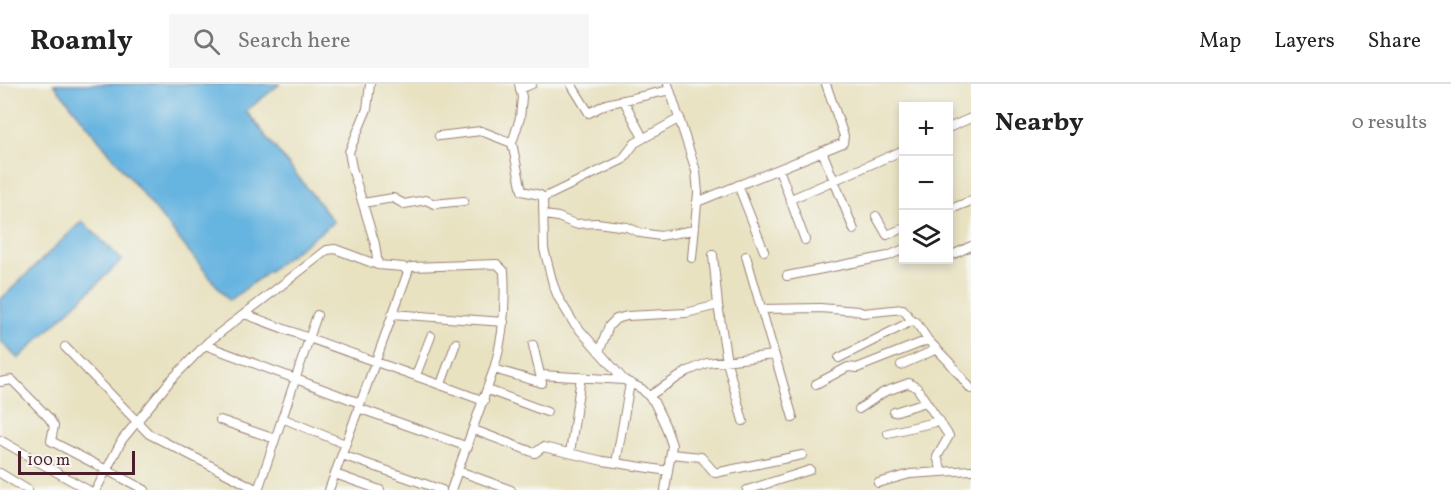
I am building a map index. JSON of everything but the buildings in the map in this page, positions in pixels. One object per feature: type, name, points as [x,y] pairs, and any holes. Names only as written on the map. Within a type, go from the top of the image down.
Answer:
[{"type":"street","points":[[370,84],[367,109],[349,152],[375,244],[378,265]]},
{"type":"street","points":[[532,84],[520,87],[522,97],[520,118],[512,143],[522,191],[540,195],[543,198],[544,249],[553,284],[573,322],[627,382]]},
{"type":"street","points":[[571,84],[589,113],[606,104],[669,87],[696,171],[697,202],[692,258]]},
{"type":"street","points":[[697,202],[843,142],[845,140],[826,84]]},
{"type":"street","points":[[624,101],[643,138]]},
{"type":"street","points":[[543,198],[622,160],[635,142],[680,118]]},
{"type":"street","points":[[953,126],[971,118]]},
{"type":"street","points":[[439,136],[481,131],[512,143]]},
{"type":"street","points":[[822,151],[854,230]]},
{"type":"street","points":[[791,199],[899,152]]},
{"type":"street","points":[[779,169],[805,240]]},
{"type":"street","points":[[738,185],[764,251]]},
{"type":"street","points":[[363,203],[393,198],[404,204],[426,200],[434,204],[464,201]]},
{"type":"street","points":[[953,208],[971,201]]},
{"type":"street","points":[[545,215],[558,217],[575,225],[597,223],[627,227],[641,233],[660,236],[694,230]]},
{"type":"street","points":[[876,216],[886,235],[899,230]]},
{"type":"street","points":[[953,255],[971,246]]},
{"type":"street","points":[[96,490],[122,440],[170,381],[205,345],[327,250],[335,249],[378,265],[407,269],[497,264],[504,271],[504,322],[501,347],[488,390],[451,490]]},
{"type":"street","points":[[786,276],[888,256],[899,251]]},
{"type":"street","points":[[713,255],[727,362],[743,421]]},
{"type":"street","points":[[746,256],[793,418]]},
{"type":"street","points":[[329,490],[408,272],[407,269]]},
{"type":"street","points":[[599,352],[609,326],[616,319],[627,316],[686,313],[718,305]]},
{"type":"street","points":[[761,309],[820,308],[858,311],[863,314],[903,309],[971,389]]},
{"type":"street","points":[[245,314],[484,401]]},
{"type":"street","points":[[392,314],[504,322]]},
{"type":"street","points":[[65,347],[149,434],[258,490],[317,315]]},
{"type":"street","points":[[838,358],[912,321]]},
{"type":"street","points":[[416,375],[431,336]]},
{"type":"street","points":[[816,384],[848,367],[857,368],[928,340]]},
{"type":"street","points":[[441,384],[456,343]]},
{"type":"street","points":[[205,345],[468,447]]},
{"type":"street","points":[[494,369],[542,383],[533,345]]},
{"type":"street","points":[[901,365],[937,349]]},
{"type":"street","points":[[649,396],[688,371],[707,363],[774,355]]},
{"type":"street","points":[[541,375],[627,382],[642,389],[654,402],[672,445],[665,490]]},
{"type":"street","points":[[570,453],[581,377]]},
{"type":"street","points":[[0,382],[12,380],[49,418],[54,426],[51,441],[145,490]]},
{"type":"street","points":[[616,463],[627,382]]},
{"type":"street","points":[[859,409],[884,392],[909,383],[918,388],[949,436],[937,457],[942,471]]},
{"type":"street","points":[[488,390],[547,412]]},
{"type":"street","points":[[894,412],[927,402]]},
{"type":"street","points":[[282,418],[345,444]]},
{"type":"street","points":[[220,420],[275,439]]},
{"type":"street","points":[[888,433],[940,421]]},
{"type":"street","points":[[474,430],[535,453],[543,447],[616,463],[668,471]]},
{"type":"street","points":[[0,440],[88,490]]},
{"type":"street","points":[[670,454],[701,457],[715,473],[802,455]]},
{"type":"street","points":[[342,455],[442,490]]},
{"type":"street","points":[[752,489],[810,470]]},
{"type":"street","points":[[878,483],[910,474],[971,470]]},
{"type":"street","points":[[459,471],[496,487],[511,490]]},
{"type":"street","points":[[0,473],[28,490]]},
{"type":"street","points":[[335,474],[380,490]]},
{"type":"water","points":[[54,84],[280,84],[246,111],[334,222],[229,301]]},
{"type":"water","points":[[82,221],[122,260],[18,359],[0,340],[0,300]]}]
